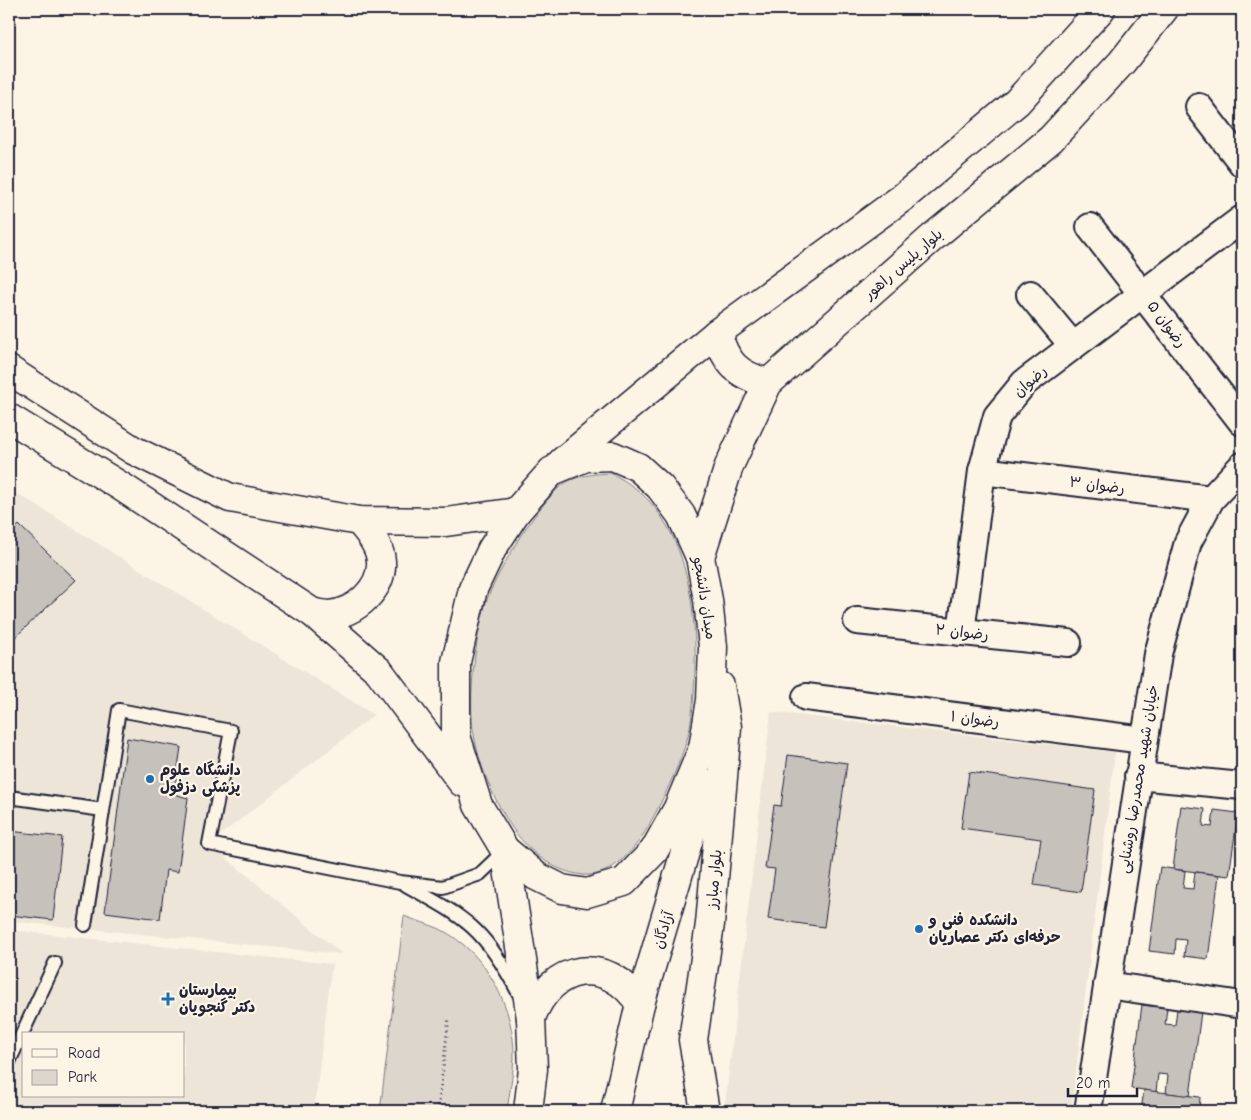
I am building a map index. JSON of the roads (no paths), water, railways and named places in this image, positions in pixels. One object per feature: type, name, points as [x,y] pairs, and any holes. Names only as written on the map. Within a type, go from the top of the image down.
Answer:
[{"type":"main road","points":[[552,471],[717,332],[902,198],[1018,102],[1101,9]]},
{"type":"main road","name":"بلوار پلیس راهور","points":[[700,557],[729,466],[768,383],[933,237],[1051,138],[1122,62],[1164,9]]},
{"type":"main road","points":[[717,332],[723,351],[734,367],[750,378],[768,383]]},
{"type":"main road","points":[[9,370],[134,450],[230,498],[359,521],[446,522],[516,512]]},
{"type":"main road","points":[[9,418],[122,487],[313,613],[379,671],[419,722],[478,805]]},
{"type":"main road","name":"میدان دانشجو","points":[[613,456],[638,467],[660,487],[681,515],[700,557],[708,600],[713,647],[711,700],[703,748],[678,808],[654,851],[624,882],[587,893],[562,889],[536,876],[505,850],[478,805],[456,736],[456,662],[473,589],[492,549],[516,512],[552,471],[586,457],[613,456]]},
{"type":"main road","points":[[313,613],[330,615],[353,608],[368,596],[379,578],[381,561],[377,546],[371,534],[359,521]]},
{"type":"main road","name":"بلوار مبارز","points":[[705,1111],[692,1040],[710,924],[727,727],[713,647]]},
{"type":"main road","name":"آزادگان","points":[[615,1111],[640,1004],[698,808],[703,748]]},
{"type":"main road","points":[[505,850],[531,1018],[533,1069],[528,1111]]},
{"type":"main road","points":[[531,1018],[537,1001],[548,986],[563,976],[581,971],[599,972],[616,977],[630,988],[640,1004]]},
{"type":"street","points":[[1199,107],[1242,163]]},
{"type":"street","name":"رضوان","points":[[961,632],[982,470],[997,416],[1024,383],[1242,219]]},
{"type":"street","name":"رضوان ۵","points":[[1090,227],[1144,293],[1242,422]]},
{"type":"street","points":[[1030,294],[1073,346]]},
{"type":"street","name":"خیابان شهید محمدرضا روشنایی","points":[[1088,1111],[1158,654],[1188,542],[1211,499],[1242,466]]},
{"type":"street","name":"رضوان ۳","points":[[982,470],[1211,499]]},
{"type":"street","name":"رضوان ۲","points":[[857,621],[1068,643]]},
{"type":"street","name":"رضوان ۱","points":[[806,697],[1144,740]]},
{"type":"street","points":[[1138,776],[1242,786]]},
{"type":"street","points":[[1107,985],[1242,1005]]},
{"type":"lane","points":[[85,925],[119,710],[231,731],[209,844],[400,882],[443,888],[480,874],[505,850]]},
{"type":"lane","points":[[9,797],[103,810]]},
{"type":"lane","points":[[400,882],[444,907],[473,928],[507,972],[531,1018]]},
{"type":"lane","points":[[23,1032],[54,964]]},
{"type":"lane","points":[[9,1062],[22,1034]]},
{"type":"place","name":"دانشگاه علوم پزشکی دزفول","points":[[150,779]]},
{"type":"place","name":"دانشکده فنی و حرفه‌ای دکتر عصاریان","points":[[919,929]]},
{"type":"place","name":"بیمارستان دکتر گنجویان","points":[[168,999]]}]
